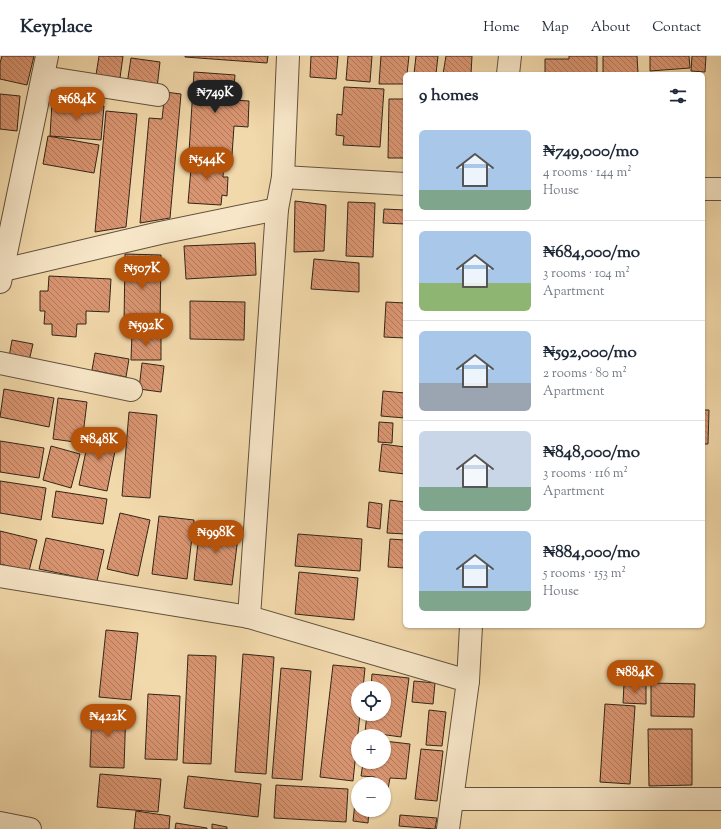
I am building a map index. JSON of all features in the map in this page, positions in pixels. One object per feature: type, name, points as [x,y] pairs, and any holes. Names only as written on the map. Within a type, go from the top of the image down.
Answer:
[{"type":"street","points":[[47,56],[1,276],[160,233],[277,209]]},
{"type":"street","points":[[248,617],[277,209],[283,177],[288,56]]},
{"type":"street","points":[[508,72],[510,56]]},
{"type":"street","points":[[43,77],[158,95]]},
{"type":"street","points":[[283,177],[403,184]]},
{"type":"street","points":[[705,189],[721,189]]},
{"type":"street","points":[[0,363],[131,390]]},
{"type":"street","points":[[0,576],[248,617],[468,681]]},
{"type":"street","points":[[448,829],[468,681],[471,628]]},
{"type":"street","points":[[452,800],[721,799]]},
{"type":"street","points":[[0,823],[30,829]]},
{"type":"building","points":[[2,56],[34,56],[27,85],[0,79],[0,63]]},
{"type":"building","points":[[99,56],[123,56],[120,78],[96,75]]},
{"type":"building","points":[[185,56],[268,56],[267,63]]},
{"type":"building","points":[[311,56],[338,56],[336,79],[310,77]]},
{"type":"building","points":[[348,56],[372,56],[370,82],[346,80]]},
{"type":"building","points":[[381,56],[409,56],[407,72],[403,72],[403,84],[379,84]]},
{"type":"building","points":[[416,56],[438,56],[436,72],[414,72]]},
{"type":"building","points":[[446,56],[472,56],[471,72],[443,72]]},
{"type":"building","points":[[569,56],[597,56],[597,72],[545,72],[545,59],[569,59]]},
{"type":"building","points":[[603,56],[637,56],[638,72],[603,72]]},
{"type":"building","points":[[650,56],[689,56],[690,68],[650,71]]},
{"type":"building","points":[[692,56],[706,56],[705,72],[691,71]]},
{"type":"building","points":[[131,58],[160,62],[157,88],[127,84]]},
{"type":"building","points":[[194,72],[235,75],[233,100],[249,101],[248,127],[234,126],[232,155],[189,152]]},
{"type":"building","points":[[344,87],[384,89],[380,147],[343,145],[344,136],[336,135],[337,114],[342,115]]},
{"type":"building","points":[[165,92],[181,94],[170,218],[140,223],[149,118],[162,119]]},
{"type":"building","points":[[0,94],[20,96],[17,131],[0,129]]},
{"type":"building","points":[[389,99],[403,99],[403,158],[388,158]]},
{"type":"building","points":[[52,103],[104,106],[101,140],[50,136]]},
{"type":"building","points":[[106,111],[137,114],[126,227],[95,232]]},
{"type":"building","points":[[48,136],[99,145],[94,173],[43,164]]},
{"type":"building","points":[[192,157],[224,159],[223,177],[228,177],[227,196],[222,195],[221,205],[188,203]]},
{"type":"building","points":[[295,201],[326,205],[324,251],[294,252]]},
{"type":"building","points":[[348,202],[375,203],[373,257],[346,256]]},
{"type":"building","points":[[384,209],[403,210],[403,224],[383,223]]},
{"type":"building","points":[[255,243],[256,275],[186,279],[184,246]]},
{"type":"building","points":[[125,254],[161,255],[160,326],[124,326]]},
{"type":"building","points":[[314,259],[359,263],[359,292],[311,289]]},
{"type":"building","points":[[49,276],[111,279],[109,312],[86,311],[86,324],[77,324],[76,337],[52,335],[52,324],[44,324],[45,311],[40,311],[40,291],[48,291]]},
{"type":"building","points":[[190,301],[245,302],[244,340],[190,339]]},
{"type":"building","points":[[386,302],[403,303],[403,338],[384,337]]},
{"type":"building","points":[[132,333],[161,334],[161,360],[131,360]]},
{"type":"building","points":[[12,340],[33,344],[29,361],[9,357]]},
{"type":"building","points":[[95,353],[129,359],[126,377],[92,370]]},
{"type":"building","points":[[142,363],[164,366],[161,392],[139,389]]},
{"type":"building","points":[[4,389],[54,398],[49,427],[0,417]]},
{"type":"building","points":[[383,391],[403,393],[403,418],[381,416]]},
{"type":"building","points":[[58,398],[87,402],[82,443],[53,439]]},
{"type":"building","points":[[705,410],[709,410],[708,444],[705,444]]},
{"type":"building","points":[[129,412],[157,415],[150,498],[122,496]]},
{"type":"building","points":[[379,422],[393,423],[392,443],[378,442]]},
{"type":"building","points":[[90,431],[118,436],[107,491],[79,485]]},
{"type":"building","points":[[0,441],[44,448],[39,478],[0,472]]},
{"type":"building","points":[[382,444],[403,447],[403,474],[379,471]]},
{"type":"building","points":[[51,446],[80,454],[71,488],[43,480]]},
{"type":"building","points":[[0,481],[46,488],[41,520],[0,513]]},
{"type":"building","points":[[56,491],[107,499],[103,524],[52,517]]},
{"type":"building","points":[[390,500],[403,502],[403,534],[387,533]]},
{"type":"building","points":[[369,502],[382,504],[380,529],[367,527]]},
{"type":"building","points":[[120,513],[150,520],[138,576],[107,569]]},
{"type":"building","points":[[159,516],[194,520],[187,579],[152,574]]},
{"type":"building","points":[[200,524],[239,529],[232,585],[194,580]]},
{"type":"building","points":[[0,531],[37,540],[29,571],[0,564]]},
{"type":"building","points":[[298,534],[362,539],[360,571],[295,566]]},
{"type":"building","points":[[46,538],[104,550],[97,581],[39,569]]},
{"type":"building","points":[[390,539],[403,540],[403,568],[388,567]]},
{"type":"building","points":[[299,572],[358,578],[354,620],[295,614]]},
{"type":"building","points":[[106,630],[138,633],[131,700],[99,697]]},
{"type":"building","points":[[243,654],[274,657],[266,774],[235,772]]},
{"type":"building","points":[[188,655],[216,656],[211,764],[183,763]]},
{"type":"building","points":[[333,665],[365,668],[364,681],[351,681],[351,721],[359,721],[358,729],[351,729],[351,769],[354,769],[353,777],[351,777],[351,781],[320,777]]},
{"type":"building","points":[[281,668],[311,671],[302,780],[272,778]]},
{"type":"building","points":[[372,674],[409,678],[401,737],[391,736],[391,729],[365,729],[366,721],[391,721],[391,681],[372,681]]},
{"type":"building","points":[[414,681],[435,683],[433,704],[412,702]]},
{"type":"building","points":[[651,683],[695,684],[694,717],[651,716]]},
{"type":"building","points":[[624,684],[646,685],[646,704],[623,703]]},
{"type":"building","points":[[148,694],[180,696],[177,760],[145,759]]},
{"type":"building","points":[[605,704],[635,706],[630,784],[600,782]]},
{"type":"building","points":[[92,707],[126,708],[124,768],[90,767]]},
{"type":"building","points":[[429,710],[446,712],[442,746],[426,745]]},
{"type":"building","points":[[648,729],[692,729],[692,785],[649,786]]},
{"type":"building","points":[[391,742],[410,744],[406,779],[361,776],[362,769],[391,769]]},
{"type":"building","points":[[421,749],[443,751],[437,801],[415,799]]},
{"type":"building","points":[[100,774],[161,779],[158,812],[97,807]]},
{"type":"building","points":[[188,776],[261,784],[258,817],[184,808]]},
{"type":"building","points":[[276,785],[348,789],[346,822],[274,818]]},
{"type":"building","points":[[136,811],[170,816],[169,829],[134,829]]},
{"type":"building","points":[[400,815],[437,818],[435,829],[399,826]]},
{"type":"building","points":[[353,817],[368,817],[368,823],[353,821]]},
{"type":"building","points":[[176,823],[207,828],[207,829],[175,829]]},
{"type":"building","points":[[212,824],[227,827],[227,829],[212,829]]}]
